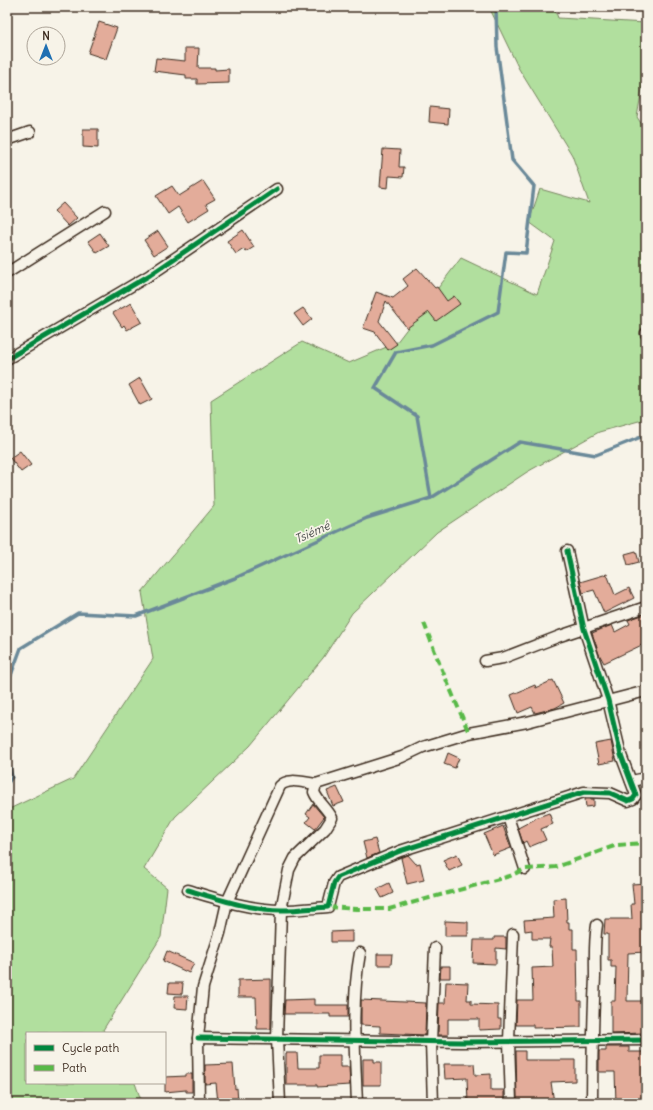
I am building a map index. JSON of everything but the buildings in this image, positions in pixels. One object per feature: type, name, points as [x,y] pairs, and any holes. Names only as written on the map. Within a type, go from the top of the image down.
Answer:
[{"type":"street","points":[[7,140],[30,132]]},
{"type":"street","points":[[7,359],[150,275],[277,189]]},
{"type":"street","points":[[7,273],[105,211]]},
{"type":"street","points":[[188,890],[227,902],[281,910],[328,907],[334,882],[338,877],[400,852],[584,792],[610,793],[628,801],[633,799],[636,795],[621,755],[608,700],[584,629],[567,551]]},
{"type":"street","points":[[485,661],[503,658],[560,636],[646,607]]},
{"type":"street","points":[[199,1103],[198,1038],[203,987],[220,933],[227,902],[280,786],[284,782],[289,781],[316,784],[402,757],[423,747],[469,733],[533,720],[646,691]]},
{"type":"street","points":[[631,781],[646,778]]},
{"type":"street","points":[[280,1103],[277,1039],[281,910],[289,870],[295,858],[325,829],[332,818],[328,810],[318,801],[314,792],[316,784]]},
{"type":"street","points":[[508,817],[525,869]]},
{"type":"street","points":[[592,1103],[592,1041],[596,954],[595,936],[597,925]]},
{"type":"street","points":[[511,1103],[509,1042],[513,934]]},
{"type":"street","points":[[433,1103],[431,1042],[434,948]]},
{"type":"street","points":[[357,1103],[355,1040],[357,973],[360,953]]},
{"type":"street","points":[[198,1038],[431,1042],[646,1040]]},
{"type":"green space","points":[[489,7],[554,7],[558,18],[646,23],[646,72],[637,117],[646,131],[646,419],[599,432],[527,472],[437,532],[352,613],[323,658],[250,746],[175,817],[144,869],[167,888],[161,937],[103,1030],[104,1032],[26,1032],[26,1084],[135,1084],[142,1103],[7,1103],[7,810],[73,779],[153,659],[142,592],[214,506],[211,400],[302,342],[349,363],[396,343],[461,258],[537,294],[555,241],[529,222],[540,189],[589,203],[572,155],[519,69]]},
{"type":"waterway","points":[[431,498],[417,416],[375,388],[396,352],[432,345],[498,312],[506,252],[526,253],[534,186],[512,160],[497,47],[496,7]]},
{"type":"waterway","name":"Tsiémé","points":[[7,686],[21,648],[78,613],[136,616],[235,578],[367,518],[431,498],[520,442],[596,455],[646,435]]},
{"type":"waterway","name":"Tsiémé","points":[[7,754],[12,777],[7,784]]},
{"type":"marked path","points":[[424,623],[469,733]]},
{"type":"marked path","points":[[328,907],[389,909],[510,876],[525,869],[556,867],[617,845],[646,843]]},
{"type":"cycle path","points":[[7,359],[150,275],[277,189]]},
{"type":"cycle path","points":[[188,890],[234,903],[269,910],[328,907],[334,883],[338,877],[400,851],[584,792],[610,793],[628,801],[633,799],[636,795],[621,755],[608,700],[584,629],[567,551]]},
{"type":"cycle path","points":[[198,1038],[461,1042],[646,1040]]}]
